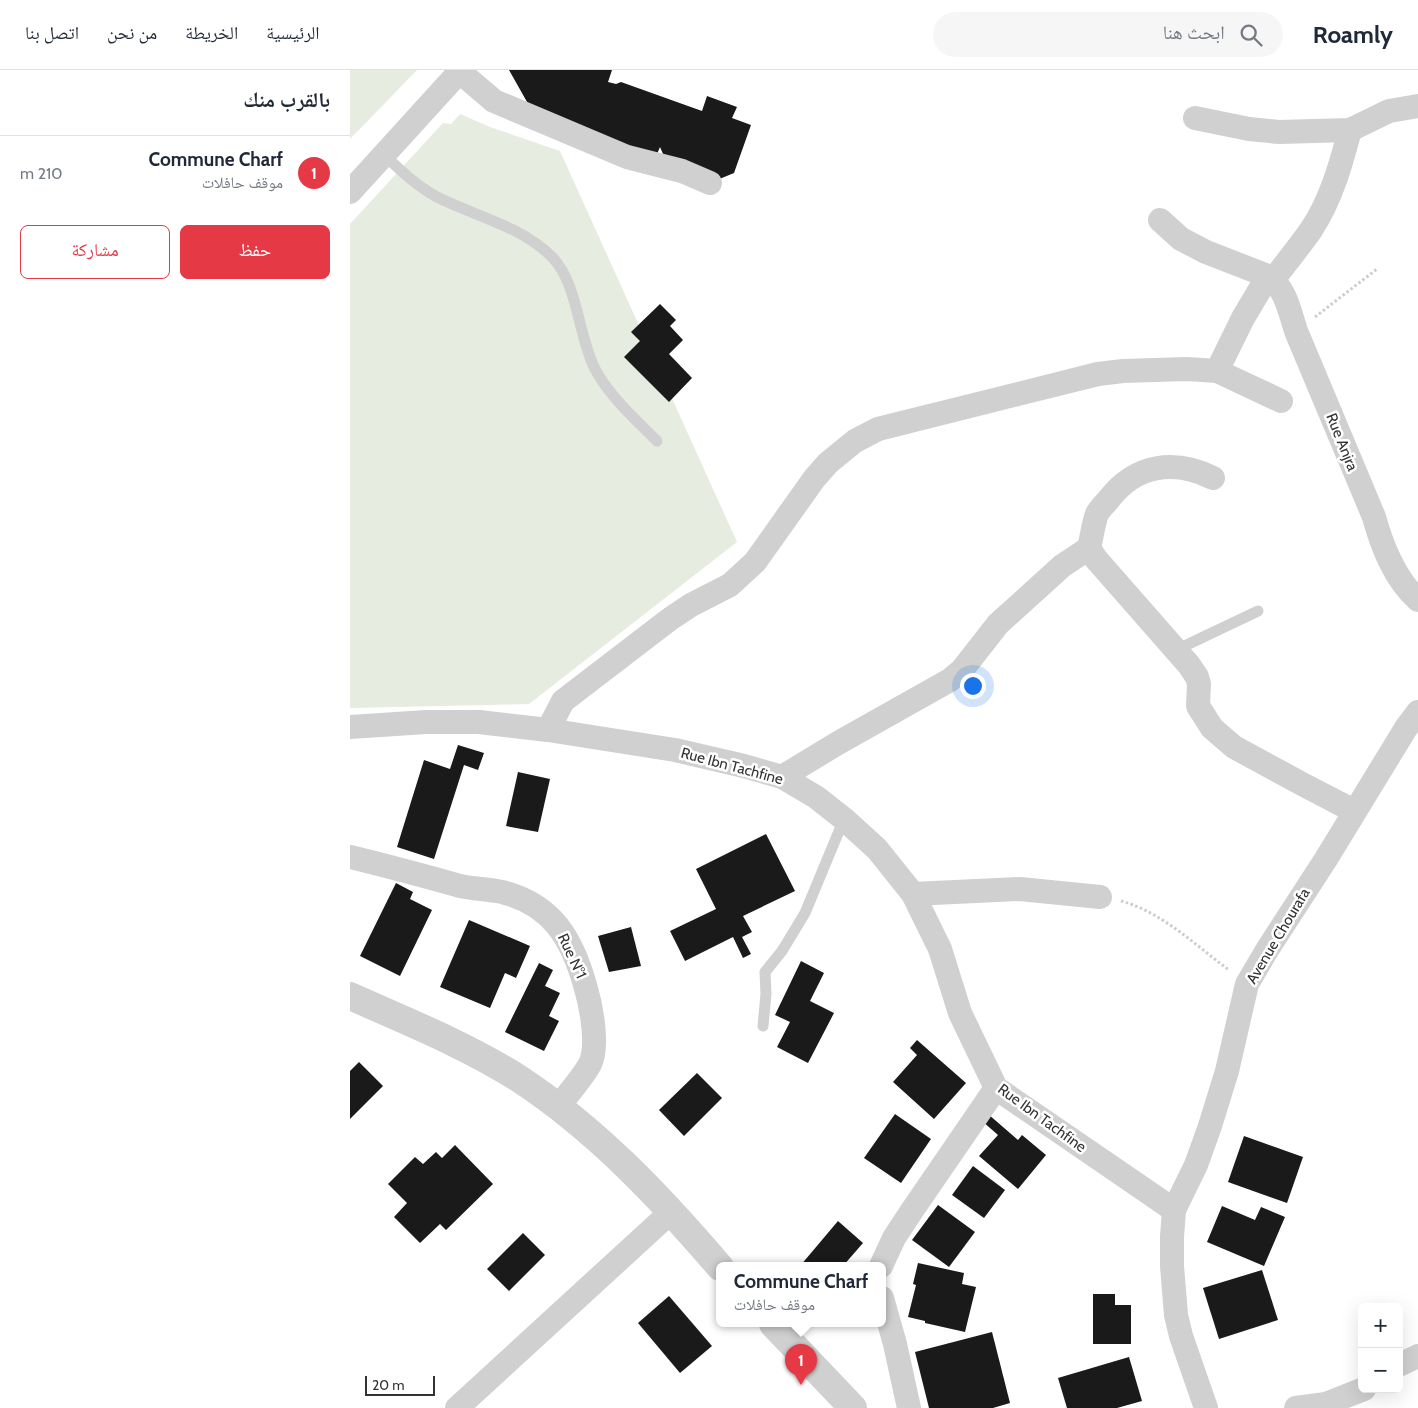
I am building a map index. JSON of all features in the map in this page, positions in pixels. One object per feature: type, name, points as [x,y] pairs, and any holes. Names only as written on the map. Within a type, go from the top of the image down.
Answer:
[{"type":"street","points":[[350,192],[460,71],[494,101],[627,156],[682,172],[710,183]]},
{"type":"street","points":[[1195,118],[1249,129],[1279,132],[1350,130],[1389,111],[1418,106]]},
{"type":"street","points":[[1217,371],[1244,318],[1270,278],[1311,229],[1326,201],[1338,172],[1350,130]]},
{"type":"street","points":[[1160,220],[1181,239],[1206,252],[1270,278]]},
{"type":"street","name":"Rue Anjra","points":[[1270,278],[1286,300],[1296,331],[1374,517],[1387,555],[1403,583],[1418,600]]},
{"type":"street","points":[[548,730],[563,701],[670,619],[691,605],[730,585],[755,562],[814,478],[841,451],[878,429],[1098,374],[1123,371],[1187,369],[1217,371],[1281,401]]},
{"type":"street","points":[[782,777],[838,742],[950,680],[962,670],[998,624],[1062,566],[1089,548],[1097,514],[1114,493],[1131,477],[1165,466],[1186,468],[1213,478]]},
{"type":"street","points":[[1089,548],[1120,588],[1176,650],[1197,677],[1199,684],[1198,706],[1212,728],[1234,747],[1354,811]]},
{"type":"street","name":"Avenue Chourafa","points":[[1174,1210],[1204,1147],[1227,1071],[1247,984],[1406,728],[1418,712]]},
{"type":"street","name":"Rue Ibn Tachfine","points":[[350,727],[426,722],[479,722],[548,730],[675,750],[782,777],[816,797],[877,849],[913,894],[940,949],[960,1013],[996,1088],[1174,1210]]},
{"type":"street","name":"Rue N°1","points":[[350,857],[470,888],[502,893],[542,909],[553,919],[567,938],[582,973],[593,1020],[594,1041],[590,1063],[558,1107]]},
{"type":"street","points":[[913,894],[1020,889],[1100,897]]},
{"type":"street","points":[[350,996],[463,1048],[517,1078],[558,1107],[641,1179],[672,1211],[716,1262]]},
{"type":"street","points":[[882,1262],[894,1238],[911,1212],[996,1088]]},
{"type":"street","points":[[1174,1210],[1172,1266],[1176,1315],[1206,1408]]},
{"type":"street","points":[[457,1408],[672,1211]]},
{"type":"street","points":[[886,1312],[910,1408]]},
{"type":"street","points":[[776,1327],[853,1408]]},
{"type":"street","points":[[1403,1363],[1418,1356]]},
{"type":"street","points":[[1296,1408],[1326,1404],[1358,1391]]},
{"type":"lane","points":[[384,155],[410,180],[436,196],[522,235],[552,257],[566,275],[595,369],[616,400],[657,442]]},
{"type":"lane","points":[[1176,650],[1258,611]]},
{"type":"lane","points":[[763,1026],[766,994],[765,972],[782,951],[806,913],[844,820]]},
{"type":"path","points":[[1296,331],[1377,269]]},
{"type":"path","points":[[1100,897],[1123,902],[1150,912],[1247,984]]},
{"type":"shaded area","points":[[350,70],[417,70],[350,139]]},
{"type":"shaded area","points":[[460,114],[490,127],[560,151],[737,542],[529,704],[350,708],[350,224],[443,123],[451,124]]},
{"type":"building","points":[[509,70],[612,70],[608,82],[616,84],[621,82],[702,111],[707,96],[737,107],[732,118],[751,125],[734,173],[717,180],[667,163],[660,147],[655,159],[531,109]]},
{"type":"building","points":[[660,304],[676,320],[670,326],[683,340],[669,354],[692,378],[669,402],[624,357],[640,341],[631,332]]},
{"type":"building","points":[[458,745],[484,753],[478,770],[464,765],[434,859],[397,847],[424,760],[450,769]]},
{"type":"building","points":[[518,772],[550,779],[538,832],[506,826]]},
{"type":"building","points":[[766,834],[795,891],[743,916],[752,932],[742,937],[751,954],[743,958],[733,937],[685,961],[670,931],[716,909],[696,869]]},
{"type":"building","points":[[396,883],[413,892],[410,899],[432,910],[400,976],[360,956]]},
{"type":"building","points":[[469,920],[530,946],[516,978],[505,973],[490,1008],[440,987]]},
{"type":"building","points":[[631,927],[641,966],[609,972],[598,936]]},
{"type":"building","points":[[801,961],[824,973],[810,1001],[834,1013],[808,1063],[777,1047],[790,1022],[775,1015]]},
{"type":"building","points":[[539,963],[553,970],[545,986],[560,993],[549,1016],[559,1021],[544,1051],[505,1032]]},
{"type":"building","points":[[917,1040],[966,1083],[934,1119],[893,1082],[917,1055],[910,1048]]},
{"type":"building","points":[[359,1062],[383,1086],[350,1119],[350,1071]]},
{"type":"building","points":[[697,1073],[722,1098],[684,1136],[659,1110]]},
{"type":"building","points":[[895,1114],[931,1139],[901,1183],[864,1158]]},
{"type":"building","points":[[988,1114],[1018,1140],[1022,1135],[1046,1155],[1018,1189],[979,1156],[998,1135],[982,1121]]},
{"type":"building","points":[[1244,1136],[1303,1157],[1287,1203],[1228,1182]]},
{"type":"building","points":[[455,1145],[493,1184],[446,1230],[440,1224],[420,1243],[394,1217],[407,1203],[388,1184],[415,1157],[423,1164],[436,1152],[442,1158]]},
{"type":"building","points":[[973,1166],[1005,1190],[984,1218],[952,1195]]},
{"type":"building","points":[[938,1205],[975,1232],[949,1267],[912,1240]]},
{"type":"building","points":[[1222,1206],[1255,1220],[1261,1207],[1285,1217],[1264,1266],[1207,1242]]},
{"type":"building","points":[[838,1221],[863,1243],[846,1262],[803,1262]]},
{"type":"building","points":[[523,1233],[545,1255],[509,1291],[487,1269]]},
{"type":"building","points":[[918,1263],[964,1273],[962,1284],[976,1287],[965,1332],[908,1317],[916,1285],[913,1284]]},
{"type":"building","points":[[1262,1270],[1278,1320],[1219,1339],[1203,1288]]},
{"type":"building","points":[[1093,1294],[1115,1294],[1115,1305],[1131,1305],[1131,1344],[1093,1344]]},
{"type":"building","points":[[669,1296],[712,1346],[680,1373],[638,1323]]},
{"type":"building","points":[[992,1332],[1010,1403],[993,1408],[929,1408],[915,1352]]},
{"type":"building","points":[[1129,1357],[1142,1401],[1117,1408],[1067,1408],[1058,1378]]},
{"type":"place","name":"Commune Charf","points":[[801,1385]]}]
